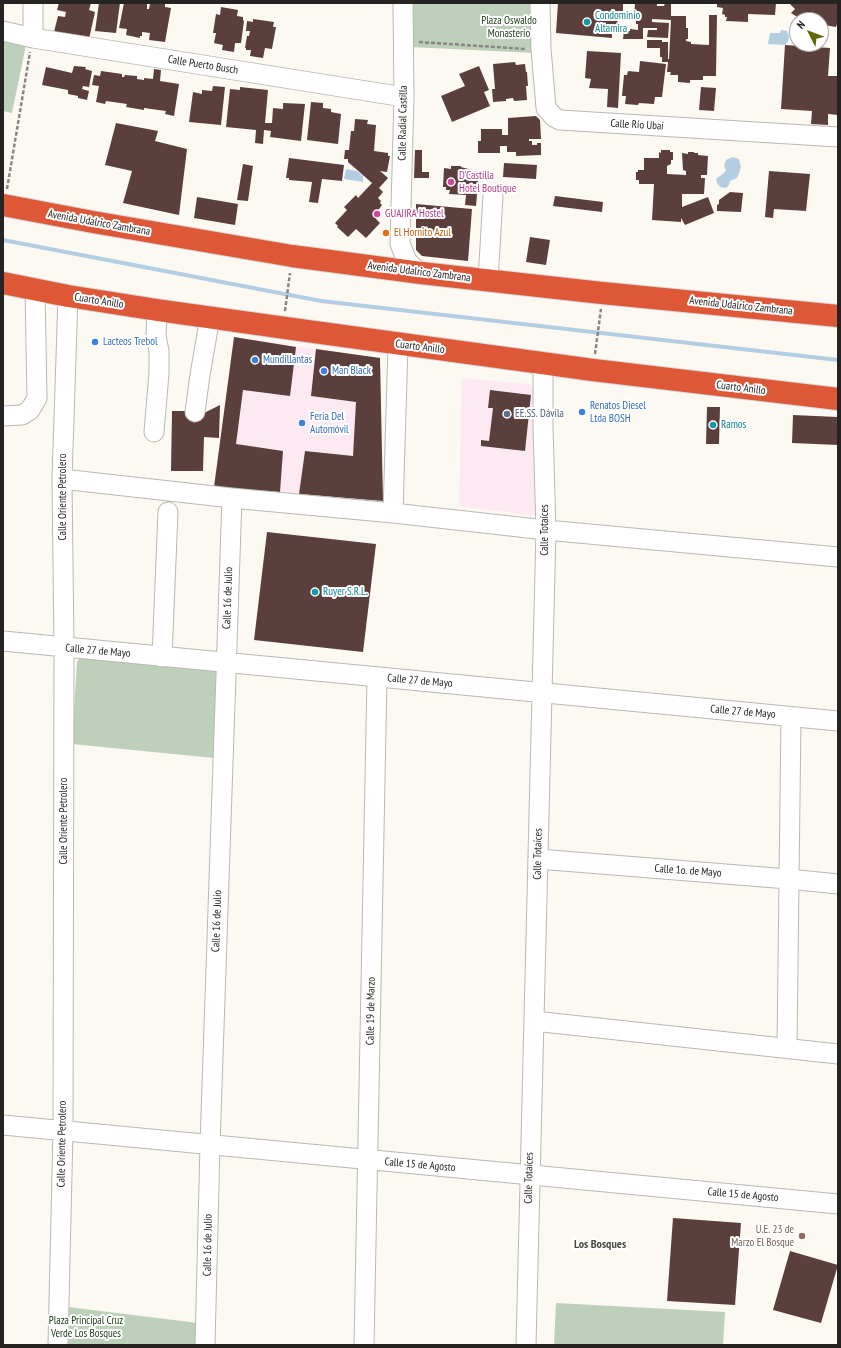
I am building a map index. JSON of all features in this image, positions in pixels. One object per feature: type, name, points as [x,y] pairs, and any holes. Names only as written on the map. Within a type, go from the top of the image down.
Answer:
[{"type":"highway","name":"Avenida Udalrico Zambrana","points":[[4,205],[93,222],[292,256],[602,293],[838,316]]},
{"type":"highway","name":"Cuarto Anillo","points":[[3,283],[68,296],[157,310],[398,344],[601,371],[838,399]]},
{"type":"street","points":[[32,3],[33,38]]},
{"type":"street","name":"Calle Radial Castilla","points":[[403,3],[404,97],[400,244],[407,261],[421,272]]},
{"type":"street","name":"Calle Río Ubaí","points":[[540,3],[541,49],[546,108],[554,117],[560,120],[838,137]]},
{"type":"street","name":"Calle Puerto Busch","points":[[3,31],[33,38],[404,97]]},
{"type":"street","points":[[488,280],[493,196]]},
{"type":"street","points":[[381,267],[393,257],[400,244]]},
{"type":"street","points":[[3,416],[22,415],[30,410],[37,398],[35,289]]},
{"type":"street","name":"Calle Oriente Petrolero","points":[[58,1345],[62,1131],[64,647],[62,479],[68,296]]},
{"type":"street","points":[[154,432],[159,374],[159,351],[156,336],[157,310]]},
{"type":"street","points":[[195,412],[210,317]]},
{"type":"street","points":[[393,513],[398,344]]},
{"type":"street","name":"Calle Totaíces","points":[[526,1345],[546,530],[543,363]]},
{"type":"street","points":[[62,479],[546,530],[838,557]]},
{"type":"street","name":"Calle 16 de Julio","points":[[206,1345],[210,1145],[232,498]]},
{"type":"street","points":[[162,657],[168,512]]},
{"type":"street","name":"Calle 27 de Mayo","points":[[3,642],[838,721]]},
{"type":"street","name":"Calle 19 de Marzo","points":[[364,1345],[369,1160],[377,677]]},
{"type":"street","points":[[787,1047],[791,717]]},
{"type":"street","name":"Calle 1o. de Mayo","points":[[538,859],[838,884]]},
{"type":"street","points":[[534,1021],[787,1047],[838,1054]]},
{"type":"street","name":"Calle 15 de Agosto","points":[[3,1125],[838,1204]]},
{"type":"path","points":[[4,205],[33,38]]},
{"type":"path","points":[[415,42],[541,49]]},
{"type":"path","points":[[285,309],[289,278]]},
{"type":"path","points":[[595,352],[600,315]]},
{"type":"shaded area","name":"Feria Del Automóvil","points":[[234,337],[380,358],[383,501],[214,487]]},
{"type":"shaded area","points":[[462,378],[529,384],[535,392],[536,516],[459,506]]},
{"type":"green space","name":"Plaza Oswaldo Monasterio","points":[[410,3],[534,3],[535,53],[410,47]]},
{"type":"green space","points":[[3,40],[25,44],[12,113],[3,111]]},
{"type":"green space","points":[[80,657],[211,669],[218,674],[214,758],[72,744],[77,662]]},
{"type":"green space","points":[[556,1303],[725,1312],[723,1345],[554,1345]]},
{"type":"green space","name":"Plaza Principal Cruz Verde Los Bosques","points":[[68,1307],[206,1324],[206,1345],[68,1345]]},
{"type":"water","points":[[781,30],[787,31],[789,36],[788,42],[785,45],[768,44],[770,33],[780,33]]},
{"type":"water","points":[[733,157],[739,159],[741,167],[737,178],[730,181],[726,188],[720,187],[716,179],[726,170],[724,166],[726,160]]},
{"type":"water","points":[[346,169],[357,171],[363,176],[363,182],[344,179]]},
{"type":"building","points":[[59,3],[91,3],[89,10],[95,12],[89,39],[54,32],[58,16],[65,17],[66,12],[57,10]]},
{"type":"building","points":[[99,3],[120,3],[116,33],[95,31]]},
{"type":"building","points":[[124,3],[147,4],[147,9],[149,9],[150,4],[152,3],[165,4],[165,7],[171,8],[165,42],[149,40],[150,33],[142,32],[142,36],[140,36],[140,38],[126,35],[127,29],[119,28]]},
{"type":"building","name":"Condominio Altamira","points":[[558,3],[623,3],[623,11],[618,11],[617,34],[612,33],[612,38],[556,33]]},
{"type":"building","points":[[635,3],[653,3],[657,4],[657,6],[664,6],[665,3],[671,3],[671,16],[686,16],[688,39],[686,39],[686,41],[691,42],[691,44],[709,45],[709,15],[717,15],[716,76],[703,76],[703,80],[690,80],[690,83],[678,82],[678,75],[670,75],[671,72],[667,72],[668,62],[662,62],[662,57],[660,57],[660,48],[647,48],[647,40],[662,40],[662,42],[668,42],[669,59],[671,20],[652,19],[652,22],[669,23],[668,38],[647,37],[648,30],[657,30],[657,28],[643,28],[643,39],[623,39],[624,31],[630,31],[630,29],[638,30],[636,18],[634,18]]},
{"type":"building","points":[[717,3],[776,3],[775,15],[748,14],[748,22],[726,21],[727,17],[722,14],[723,8],[717,7]]},
{"type":"building","points":[[789,3],[838,3],[838,24],[836,27],[829,26],[829,12],[792,12],[795,9]]},
{"type":"building","points":[[221,7],[238,10],[237,16],[243,17],[244,21],[241,43],[235,43],[234,52],[222,50],[223,45],[214,43],[216,33],[213,33],[216,14],[220,15]]},
{"type":"building","points":[[253,19],[274,22],[273,27],[276,27],[272,49],[265,48],[263,58],[250,56],[251,50],[246,50],[245,48],[247,36],[249,36],[250,31],[246,31],[247,21],[253,22]]},
{"type":"building","points":[[785,45],[789,45],[789,52],[829,52],[830,48],[828,76],[838,76],[838,115],[828,114],[828,125],[811,124],[812,111],[781,109]]},
{"type":"building","points":[[587,51],[621,53],[618,108],[607,107],[608,89],[589,88],[591,79],[585,78]]},
{"type":"building","points":[[640,61],[666,64],[662,97],[655,97],[654,104],[625,104],[626,96],[622,96],[624,75],[627,75],[628,71],[639,72]]},
{"type":"building","points":[[515,62],[516,65],[525,64],[528,86],[526,86],[527,100],[514,101],[513,98],[506,99],[506,101],[493,102],[492,89],[495,89],[493,64]]},
{"type":"building","points":[[74,66],[86,67],[85,69],[92,71],[89,87],[83,86],[82,89],[89,91],[87,100],[68,94],[68,90],[42,85],[46,67],[72,73]]},
{"type":"building","points":[[479,66],[489,90],[484,92],[490,106],[452,122],[441,96],[465,86],[459,74]]},
{"type":"building","points":[[154,69],[161,70],[160,81],[179,84],[174,116],[165,114],[166,111],[126,107],[127,104],[106,101],[105,104],[96,102],[99,86],[92,85],[94,75],[100,76],[101,71],[122,74],[122,77],[125,75],[137,76],[137,79],[144,80],[144,78],[153,79]]},
{"type":"building","points":[[213,86],[225,87],[221,125],[189,122],[193,92],[202,94],[202,90],[212,91]]},
{"type":"building","points":[[240,87],[268,90],[265,123],[272,123],[273,108],[283,109],[283,103],[305,104],[301,141],[270,137],[271,131],[264,130],[263,144],[255,143],[256,130],[226,127],[230,89],[240,90]]},
{"type":"building","points":[[701,87],[716,88],[714,111],[699,110]]},
{"type":"building","points":[[311,102],[323,103],[323,108],[331,109],[331,112],[341,114],[338,144],[307,140]]},
{"type":"building","points":[[536,116],[540,120],[541,139],[529,139],[529,141],[532,141],[532,145],[541,143],[541,155],[516,156],[516,152],[507,152],[507,146],[500,146],[500,153],[478,153],[478,141],[481,141],[481,129],[502,129],[502,135],[508,135],[508,118]]},
{"type":"building","points":[[355,119],[368,120],[367,124],[376,125],[374,151],[388,153],[388,156],[390,156],[387,172],[380,171],[388,178],[379,188],[383,192],[378,198],[382,205],[377,212],[380,215],[376,219],[380,223],[366,238],[356,229],[348,237],[337,227],[338,226],[335,223],[347,210],[344,207],[356,195],[358,198],[372,183],[348,162],[348,159],[344,159],[345,150],[349,150],[351,131],[354,131]]},
{"type":"building","points":[[116,123],[158,131],[155,141],[187,149],[179,215],[123,203],[132,171],[105,165]]},
{"type":"building","points":[[415,150],[422,150],[422,172],[429,172],[429,178],[414,178]]},
{"type":"building","points":[[661,150],[670,150],[670,152],[673,152],[673,160],[671,160],[671,164],[667,166],[667,174],[686,175],[686,171],[683,170],[682,153],[688,154],[688,152],[694,152],[698,153],[698,155],[708,156],[707,175],[701,175],[701,178],[705,178],[704,194],[682,194],[682,207],[708,197],[714,213],[685,225],[681,218],[681,222],[652,220],[654,184],[639,184],[639,180],[636,180],[636,172],[638,172],[638,170],[644,170],[644,158],[659,158],[659,152],[661,153]]},
{"type":"building","points":[[289,158],[344,165],[342,181],[322,179],[318,203],[309,202],[312,182],[289,180],[289,178],[286,178]]},
{"type":"building","points":[[504,163],[537,165],[536,179],[503,177]]},
{"type":"building","points":[[243,164],[253,166],[248,201],[237,200]]},
{"type":"building","points":[[451,166],[461,166],[472,170],[471,171],[479,172],[476,206],[465,205],[466,195],[449,194],[450,190],[446,190],[446,187],[443,187],[444,168],[451,169]]},
{"type":"building","points":[[769,171],[810,174],[806,211],[774,209],[773,218],[765,217]]},
{"type":"building","points":[[730,192],[743,193],[741,212],[717,211],[719,200]]},
{"type":"building","points":[[555,196],[603,202],[602,212],[553,206]]},
{"type":"building","points":[[197,197],[238,204],[235,225],[194,218]]},
{"type":"building","points":[[416,204],[472,209],[468,261],[422,256],[416,250]]},
{"type":"building","points":[[530,237],[550,240],[546,265],[526,262]]},
{"type":"building","points":[[234,337],[296,347],[290,396],[243,390],[236,444],[283,451],[280,492],[214,487]]},
{"type":"building","points":[[316,349],[380,358],[383,501],[299,494],[305,451],[353,456],[356,402],[311,396]]},
{"type":"building","points":[[490,390],[531,395],[525,451],[481,446],[481,440],[489,441],[493,408],[488,408]]},
{"type":"building","points":[[220,405],[219,438],[204,437],[203,471],[171,471],[172,411],[192,411],[192,419]]},
{"type":"building","name":"Ramos","points":[[707,407],[720,407],[719,444],[706,444]]},
{"type":"building","points":[[793,415],[838,417],[838,445],[792,443]]},
{"type":"building","name":"Ruyer S.R.L.","points":[[267,532],[376,544],[363,652],[254,640]]},
{"type":"building","points":[[673,1218],[741,1223],[735,1305],[667,1301]]},
{"type":"building","points":[[790,1251],[838,1265],[821,1323],[773,1310]]},
{"type":"waterway","points":[[3,240],[321,301],[838,360]]},
{"type":"place","name":"Condominio Altamira","points":[[587,22]]},
{"type":"place","name":"D'Castilla Hotel Boutique","points":[[451,182]]},
{"type":"place","name":"GUAJIRA Hostel","points":[[377,214]]},
{"type":"place","name":"El Hornito Azul","points":[[386,233]]},
{"type":"place","name":"Lacteos Trebol","points":[[95,342]]},
{"type":"place","name":"Mundillantas","points":[[255,360]]},
{"type":"place","name":"Man Black","points":[[324,371]]},
{"type":"place","name":"Renatos Diesel Ltda BOSH","points":[[582,412]]},
{"type":"place","name":"EE.SS. Dávila","points":[[507,414]]},
{"type":"place","name":"Feria Del Automóvil","points":[[302,423]]},
{"type":"place","name":"Ramos","points":[[713,425]]},
{"type":"place","name":"Ruyer S.R.L.","points":[[315,592]]},
{"type":"place","name":"U.E. 23 de Marzo El Bosque","points":[[802,1236]]},
{"type":"district","name":"Los Bosques","points":[[600,1245]]}]
